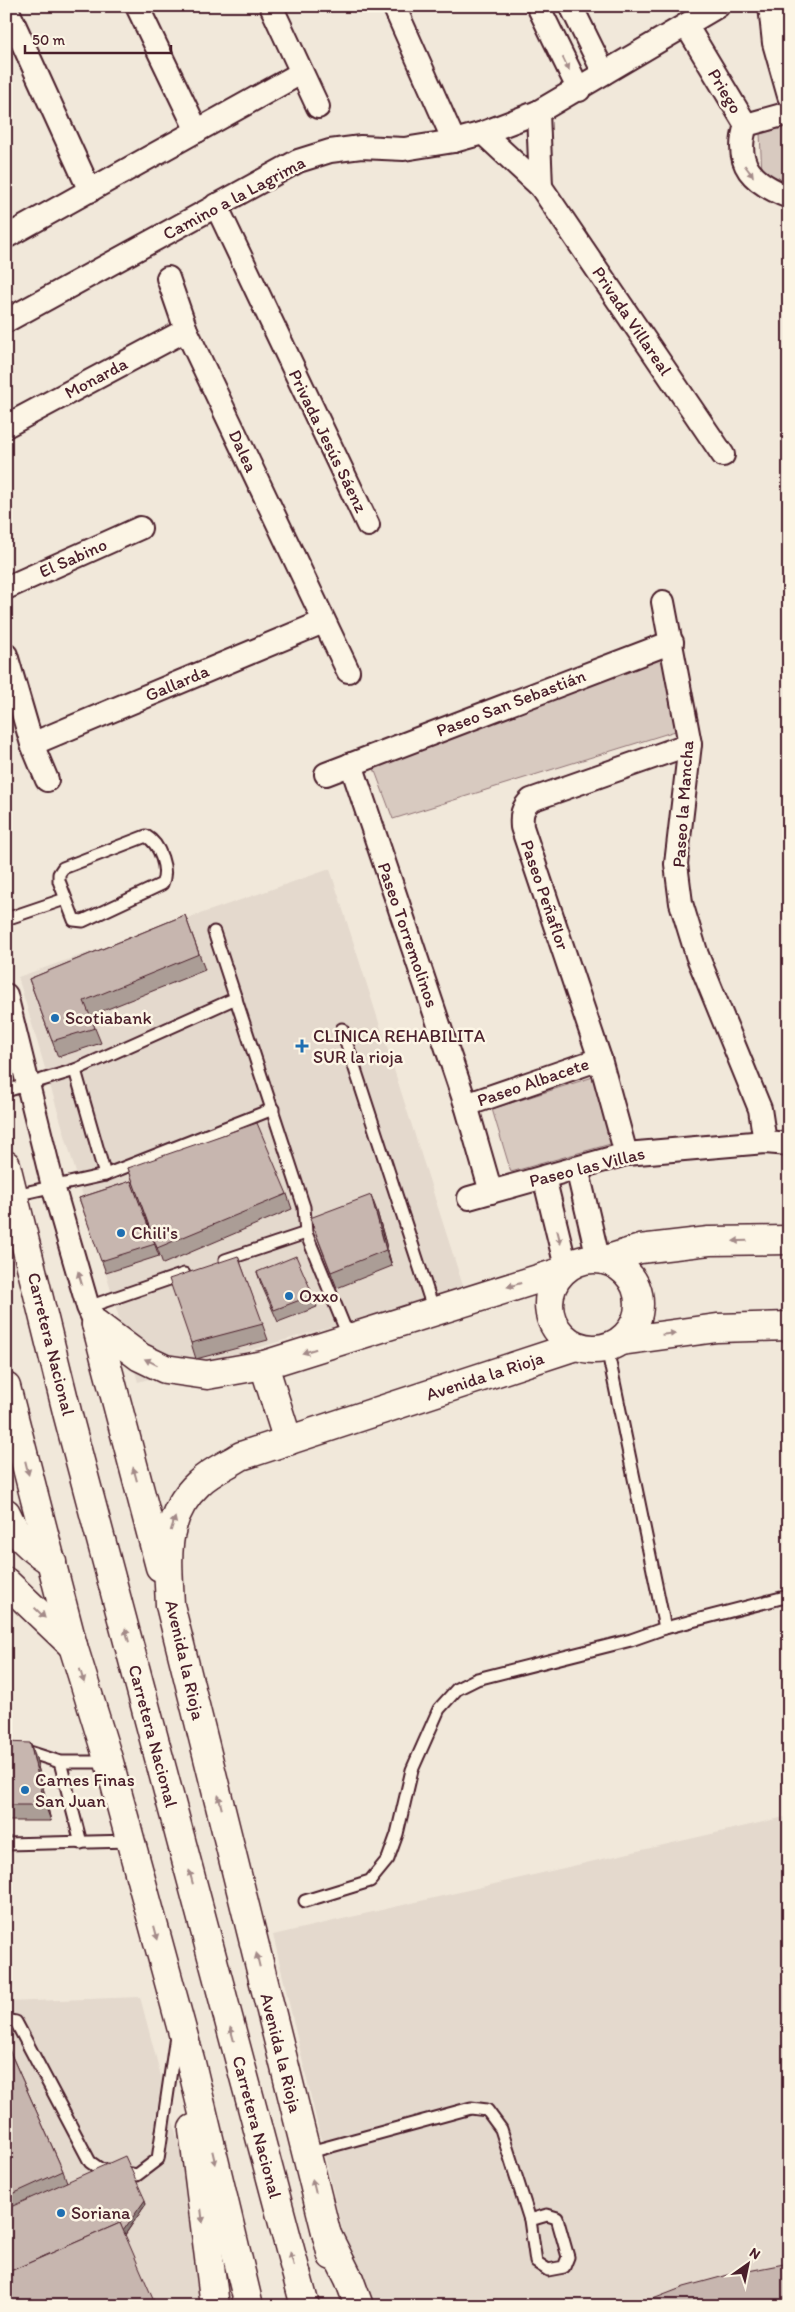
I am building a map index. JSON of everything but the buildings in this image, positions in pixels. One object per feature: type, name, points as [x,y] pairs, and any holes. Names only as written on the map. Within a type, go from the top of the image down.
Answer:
[{"type":"main road","name":"Carretera Nacional","points":[[6,1165],[15,1195],[68,1416],[305,2306]]},
{"type":"main road","points":[[92,1315],[140,1357],[166,1369],[207,1375],[264,1365],[563,1270],[576,1262],[602,1259],[640,1249],[709,1241],[789,1240]]},
{"type":"main road","points":[[602,1259],[619,1266],[629,1276],[636,1288],[640,1303],[637,1317],[631,1330],[614,1344]]},
{"type":"main road","points":[[563,1270],[552,1284],[548,1298],[549,1313],[554,1327],[563,1338],[576,1346],[591,1350],[614,1344],[717,1328],[789,1326]]},
{"type":"main road","points":[[92,1315],[170,1605]]},
{"type":"main road","name":"Avenida la Rioja","points":[[326,2233],[170,1605],[167,1545],[172,1521],[187,1496],[200,1482],[240,1456],[576,1346]]},
{"type":"main road","points":[[264,1365],[288,1441]]},
{"type":"main road","points":[[6,1387],[73,1646],[109,1762],[179,2016],[249,2306]]},
{"type":"main road","points":[[6,1513],[17,1534],[27,1545],[52,1562]]},
{"type":"main road","points":[[6,1582],[73,1646]]},
{"type":"main road","points":[[191,2063],[193,2142],[215,2306]]},
{"type":"main road","points":[[326,2233],[345,2306]]},
{"type":"main road","points":[[326,2233],[349,2278],[359,2306]]},
{"type":"street","points":[[137,6],[198,130]]},
{"type":"street","points":[[271,6],[318,106]]},
{"type":"street","points":[[394,6],[454,141]]},
{"type":"street","points":[[538,6],[579,90]]},
{"type":"street","name":"Camino a la Lagrima","points":[[6,321],[298,161],[330,151],[361,147],[404,149],[454,141],[483,133],[538,112],[579,90],[604,73],[718,6]]},
{"type":"street","points":[[770,6],[774,43],[786,81]]},
{"type":"street","points":[[8,11],[90,191]]},
{"type":"street","points":[[554,39],[576,16],[604,73]]},
{"type":"street","name":"Priego","points":[[686,25],[746,125],[741,140],[744,164],[761,183],[789,197]]},
{"type":"street","points":[[6,237],[302,73]]},
{"type":"street","points":[[538,112],[541,187]]},
{"type":"street","points":[[746,125],[789,112]]},
{"type":"street","name":"Privada Villareal","points":[[483,133],[541,187],[723,455]]},
{"type":"street","name":"Privada Jesús Sáenz","points":[[216,205],[287,358],[368,525]]},
{"type":"street","name":"Dalea","points":[[168,278],[186,330],[323,622],[348,671]]},
{"type":"street","name":"Monarda","points":[[6,426],[186,330]]},
{"type":"street","name":"El Sabino","points":[[6,588],[140,528]]},
{"type":"street","name":"Paseo la Mancha","points":[[663,602],[690,744],[676,864],[680,904],[698,955],[760,1109],[766,1142]]},
{"type":"street","name":"Gallarda","points":[[32,744],[323,622]]},
{"type":"street","name":"Paseo San Sebastián","points":[[326,774],[672,642]]},
{"type":"street","points":[[6,655],[32,744],[47,780]]},
{"type":"street","name":"Paseo Peñaflor","points":[[626,1154],[600,1059],[522,827],[521,816],[524,806],[532,800],[690,744]]},
{"type":"street","name":"Paseo Torremolinos","points":[[351,764],[466,1105],[491,1192]]},
{"type":"street","points":[[6,995],[53,1186],[92,1315]]},
{"type":"street","name":"Paseo Albacete","points":[[466,1105],[600,1059]]},
{"type":"street","name":"Paseo las Villas","points":[[470,1198],[626,1154],[766,1142],[789,1144]]},
{"type":"street","points":[[576,1168],[602,1259]]},
{"type":"street","points":[[544,1177],[563,1270]]},
{"type":"lane","points":[[146,836],[153,840],[165,868],[162,884],[83,921],[74,920],[65,898],[58,874],[64,868],[146,836]]},
{"type":"lane","points":[[6,919],[65,898]]},
{"type":"lane","points":[[214,932],[304,1207],[306,1233],[349,1338]]},
{"type":"lane","points":[[6,1091],[74,1070],[236,998]]},
{"type":"lane","points":[[342,1029],[434,1311]]},
{"type":"lane","points":[[74,1070],[105,1176]]},
{"type":"lane","points":[[15,1195],[105,1176],[273,1109]]},
{"type":"lane","points":[[211,1265],[306,1233]]},
{"type":"lane","points":[[92,1315],[192,1272]]},
{"type":"lane","points":[[614,1344],[665,1628]]},
{"type":"lane","points":[[305,1901],[370,1881],[388,1859],[397,1834],[412,1770],[439,1709],[457,1689],[477,1679],[630,1640],[665,1628],[789,1596]]},
{"type":"lane","points":[[6,1752],[26,1751],[60,1762],[109,1762]]},
{"type":"lane","points":[[60,1762],[82,1843]]},
{"type":"lane","points":[[6,1844],[131,1841]]},
{"type":"lane","points":[[6,2020],[16,2022],[90,2162],[100,2169],[137,2175],[158,2159],[179,2016]]},
{"type":"lane","points":[[306,2152],[471,2108],[487,2110],[501,2129],[530,2220],[536,2262],[548,2270],[564,2267],[568,2257],[556,2218],[547,2215],[530,2220]]},
{"type":"shaded area","points":[[789,126],[789,181],[762,173],[760,134]]},
{"type":"shaded area","points":[[665,655],[685,728],[393,819],[372,763]]},
{"type":"shaded area","points":[[330,869],[464,1289],[138,1382],[18,977]]},
{"type":"shaded area","points":[[593,1077],[614,1143],[511,1172],[492,1109]]},
{"type":"shaded area","points":[[789,1816],[789,2306],[360,2306],[273,1935]]},
{"type":"shaded area","points":[[140,1997],[197,2212],[209,2306],[6,2306],[6,2002]]},
{"type":"place","name":"Scotiabank","points":[[55,1018]]},
{"type":"place","name":"CLINICA REHABILITA SUR la rioja","points":[[302,1046]]},
{"type":"place","name":"Chili's","points":[[121,1233]]},
{"type":"place","name":"Oxxo","points":[[289,1296]]},
{"type":"place","name":"Carnes Finas San Juan","points":[[25,1790]]},
{"type":"place","name":"Soriana","points":[[61,2213]]}]
